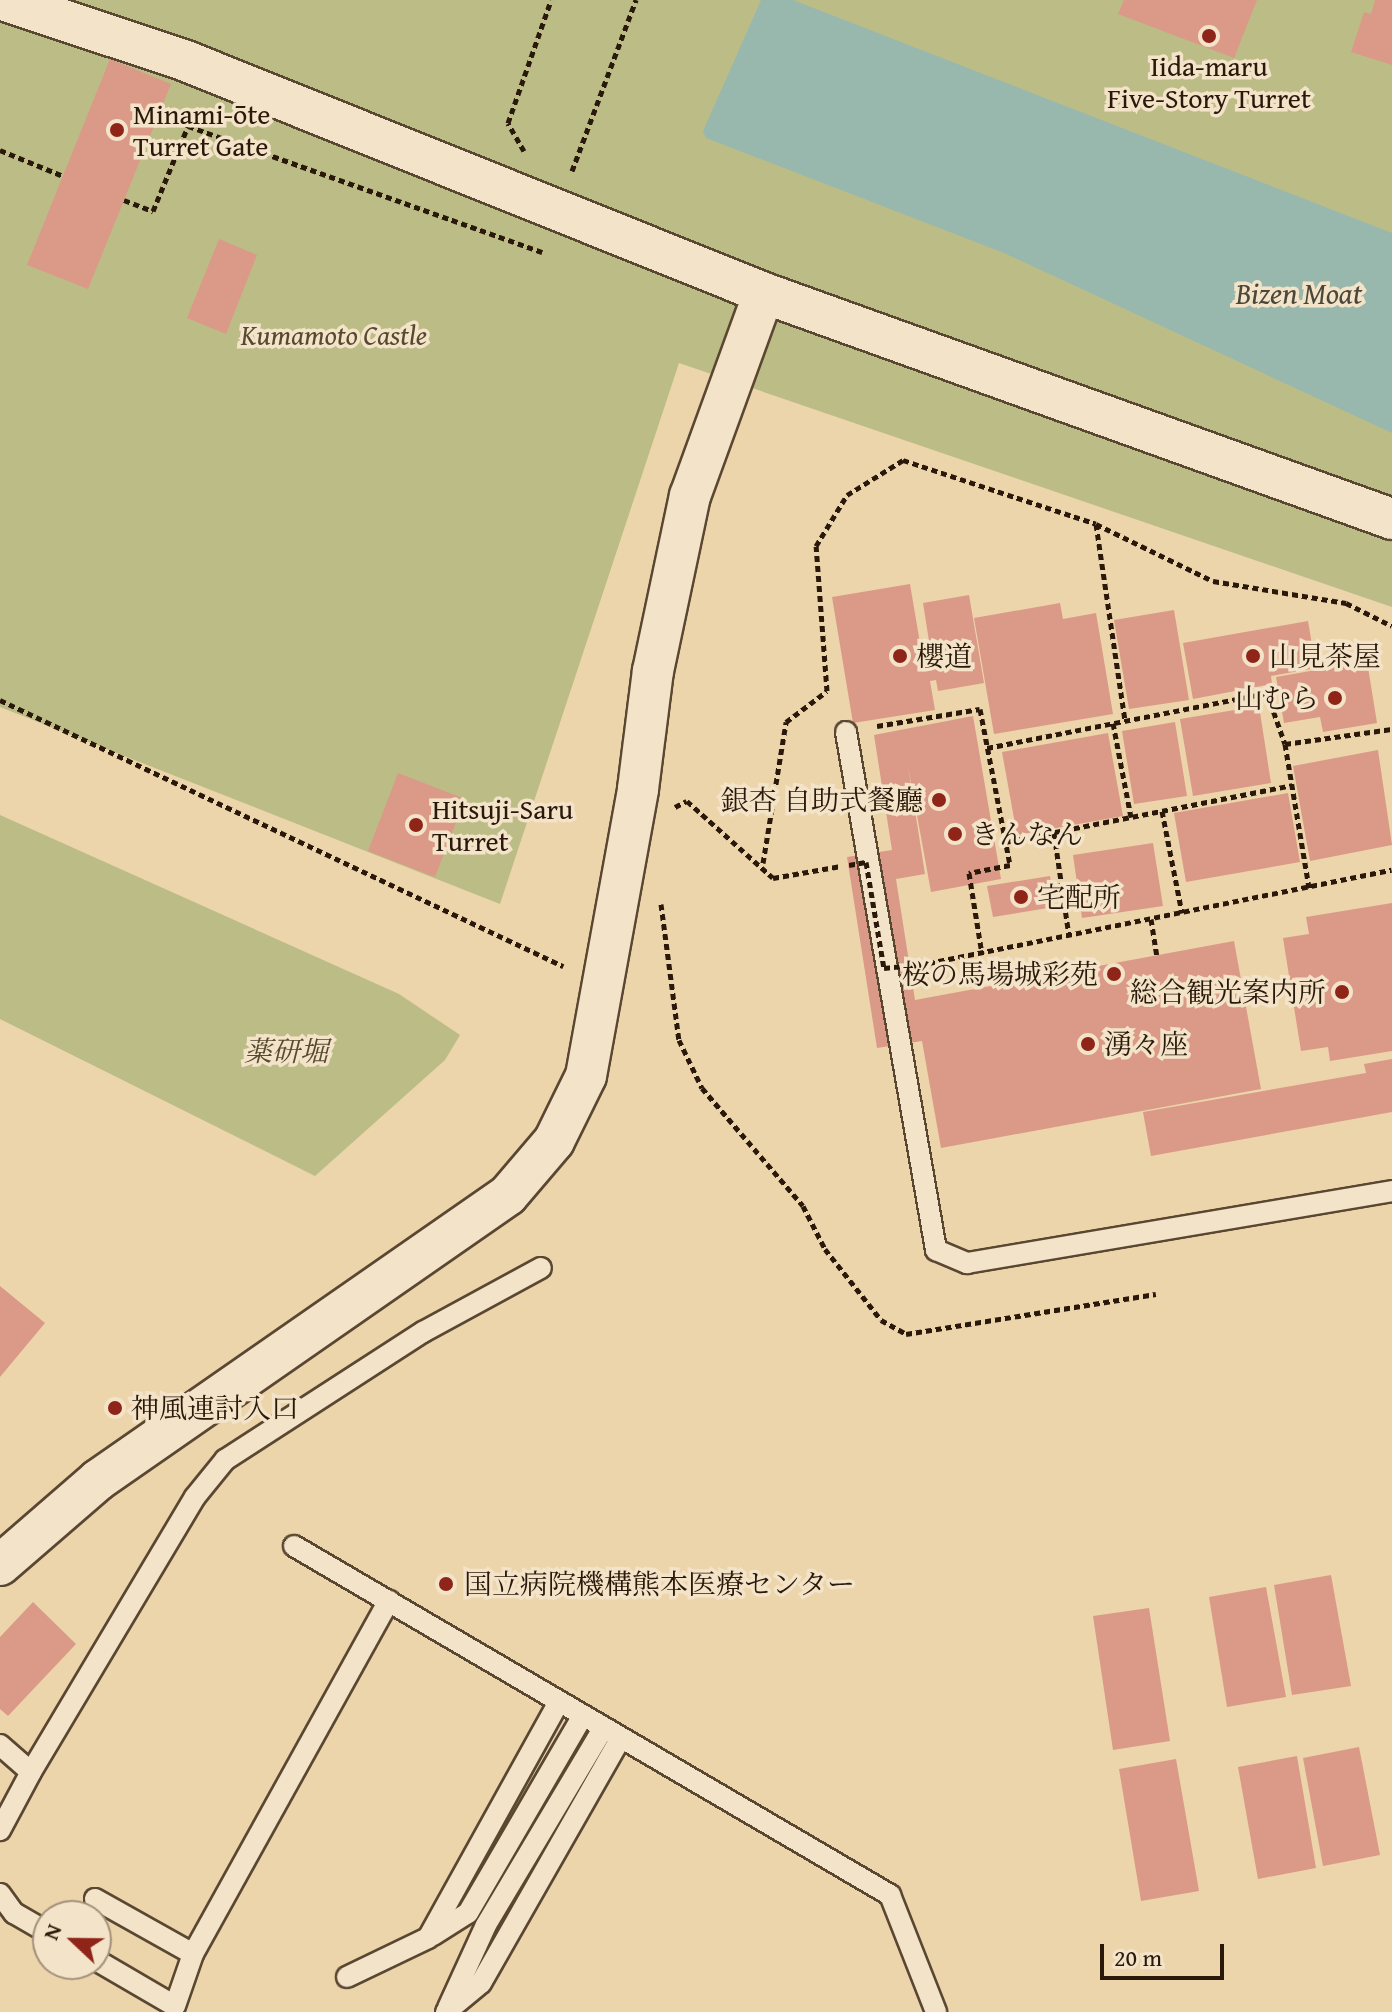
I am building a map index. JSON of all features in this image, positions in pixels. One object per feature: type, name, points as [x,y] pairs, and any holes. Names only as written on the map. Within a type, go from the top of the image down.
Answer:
[{"type":"street","points":[[3,0],[186,61],[764,293],[1392,519]]},
{"type":"street","points":[[0,1565],[98,1480],[508,1195],[554,1141],[586,1076],[631,831],[653,671],[690,496],[764,293]]},
{"type":"lane","points":[[846,732],[936,1250],[967,1263],[1392,1191]]},
{"type":"lane","points":[[0,1830],[31,1772],[195,1497],[225,1460],[423,1332],[541,1268]]},
{"type":"lane","points":[[294,1546],[890,1895],[936,2012]]},
{"type":"lane","points":[[112,1970],[175,2009],[193,1954],[389,1601]]},
{"type":"lane","points":[[428,1938],[558,1703]]},
{"type":"lane","points":[[347,1977],[428,1938],[468,1913],[582,1717]]},
{"type":"lane","points":[[446,2012],[481,1983],[611,1734]]},
{"type":"lane","points":[[0,1745],[31,1772]]},
{"type":"lane","points":[[0,1894],[14,1913],[32,1924]]},
{"type":"lane","points":[[95,1899],[193,1954]]},
{"type":"path","points":[[531,158],[515,142],[508,123],[551,0]]},
{"type":"path","points":[[557,172],[569,178],[636,0]]},
{"type":"path","points":[[124,200],[153,211],[188,126],[545,253]]},
{"type":"path","points":[[0,150],[63,176]]},
{"type":"path","points":[[763,864],[786,722],[827,691],[816,546],[847,495],[903,460],[1096,524],[1213,581],[1346,603],[1392,626]]},
{"type":"path","points":[[1096,524],[1125,721]]},
{"type":"path","points":[[987,748],[1267,693],[1285,744],[1309,888]]},
{"type":"path","points":[[0,700],[604,986]]},
{"type":"path","points":[[846,732],[980,709],[1010,865],[969,873],[982,954]]},
{"type":"path","points":[[1113,723],[1131,817]]},
{"type":"path","points":[[1285,744],[1392,729]]},
{"type":"path","points":[[1005,842],[1292,785]]},
{"type":"path","points":[[631,831],[687,801],[763,864],[773,878],[866,862],[884,968],[982,954],[1392,870]]},
{"type":"path","points":[[1162,811],[1182,913]]},
{"type":"path","points":[[1054,833],[1069,936]]},
{"type":"path","points":[[660,895],[679,1040],[702,1088],[803,1206],[825,1249],[881,1320],[906,1334],[1156,1294]]},
{"type":"path","points":[[1151,919],[1157,955]]},
{"type":"green space","name":"Kumamoto Castle","points":[[0,0],[1392,0],[1392,607],[679,363],[500,904],[0,707]]},
{"type":"green space","name":"薬研堀","points":[[0,815],[399,994],[460,1035],[445,1060],[315,1176],[0,1019]]},
{"type":"water","name":"Bizen Moat","points":[[761,0],[793,0],[1392,233],[1392,433],[1004,253],[706,138],[703,131]]},
{"type":"building","name":"Iida-maru Five-Story Turret","points":[[1124,0],[1257,0],[1234,58],[1118,14]]},
{"type":"building","points":[[1375,0],[1392,0],[1392,65],[1351,52],[1364,12],[1371,14]]},
{"type":"building","name":"Minami-ōte Turret Gate","points":[[110,59],[171,84],[88,289],[27,265]]},
{"type":"building","points":[[219,239],[257,255],[226,334],[187,318]]},
{"type":"building","points":[[910,584],[920,643],[929,641],[923,603],[969,595],[984,683],[938,691],[936,680],[930,681],[935,710],[853,723],[832,597]]},
{"type":"building","points":[[1060,603],[1063,619],[1096,613],[1113,714],[994,734],[974,618]]},
{"type":"building","points":[[1174,610],[1189,700],[1129,709],[1114,620]]},
{"type":"building","points":[[1308,621],[1316,668],[1271,676],[1272,684],[1193,699],[1183,643]]},
{"type":"building","points":[[1367,661],[1377,723],[1323,732],[1320,717],[1284,723],[1276,677]]},
{"type":"building","points":[[1259,706],[1271,783],[1193,796],[1180,719]]},
{"type":"building","name":"湧々座","points":[[973,716],[1001,879],[931,892],[908,766],[925,874],[896,879],[915,1000],[1234,941],[1261,1089],[941,1148],[922,1041],[877,1048],[847,857],[892,850],[874,735]]},
{"type":"building","points":[[1175,722],[1187,796],[1134,804],[1122,731]]},
{"type":"building","points":[[1108,733],[1123,816],[1017,835],[1002,752]]},
{"type":"building","points":[[1378,750],[1392,845],[1310,861],[1293,766]]},
{"type":"building","name":"Hitsuji-Saru Turret","points":[[398,773],[465,799],[435,877],[368,851]]},
{"type":"building","points":[[1288,793],[1300,862],[1186,882],[1174,813]]},
{"type":"building","points":[[1153,843],[1163,906],[1082,918],[1073,855]]},
{"type":"building","name":"宅配所","points":[[1050,876],[1054,907],[993,917],[987,886]]},
{"type":"building","name":"総合観光案内所","points":[[1392,903],[1392,1051],[1330,1061],[1328,1047],[1301,1051],[1283,938],[1309,934],[1306,917]]},
{"type":"building","points":[[1392,1059],[1392,1112],[1151,1156],[1143,1112],[1366,1073],[1364,1064]]},
{"type":"building","points":[[0,1286],[45,1323],[0,1377]]},
{"type":"building","points":[[1331,1575],[1351,1686],[1292,1695],[1274,1585]]},
{"type":"building","points":[[1266,1587],[1286,1697],[1227,1707],[1209,1597]]},
{"type":"building","points":[[33,1602],[76,1644],[8,1716],[0,1709],[0,1637]]},
{"type":"building","points":[[1149,1608],[1170,1741],[1113,1750],[1093,1616]]},
{"type":"building","points":[[1359,1747],[1380,1855],[1323,1866],[1303,1758]]},
{"type":"building","points":[[1297,1756],[1316,1868],[1258,1879],[1238,1767]]},
{"type":"building","points":[[1176,1759],[1199,1891],[1141,1901],[1119,1769]]},
{"type":"place","name":"Iida-maru Five-Story Turret","points":[[1209,36]]},
{"type":"place","name":"Minami-ōte Turret Gate","points":[[117,130]]},
{"type":"place","name":"櫻道","points":[[900,656]]},
{"type":"place","name":"山見茶屋","points":[[1253,656]]},
{"type":"place","name":"山むら","points":[[1335,698]]},
{"type":"place","name":"銀杏 自助式餐廳","points":[[939,800]]},
{"type":"place","name":"Hitsuji-Saru Turret","points":[[416,825]]},
{"type":"place","name":"きんなん","points":[[955,834]]},
{"type":"place","name":"宅配所","points":[[1021,897]]},
{"type":"place","name":"桜の馬場城彩苑","points":[[1114,974]]},
{"type":"place","name":"総合観光案内所","points":[[1342,992]]},
{"type":"place","name":"湧々座","points":[[1088,1044]]},
{"type":"place","name":"神風連討入口","points":[[115,1408]]},
{"type":"place","name":"国立病院機構熊本医療センター","points":[[446,1584]]}]
